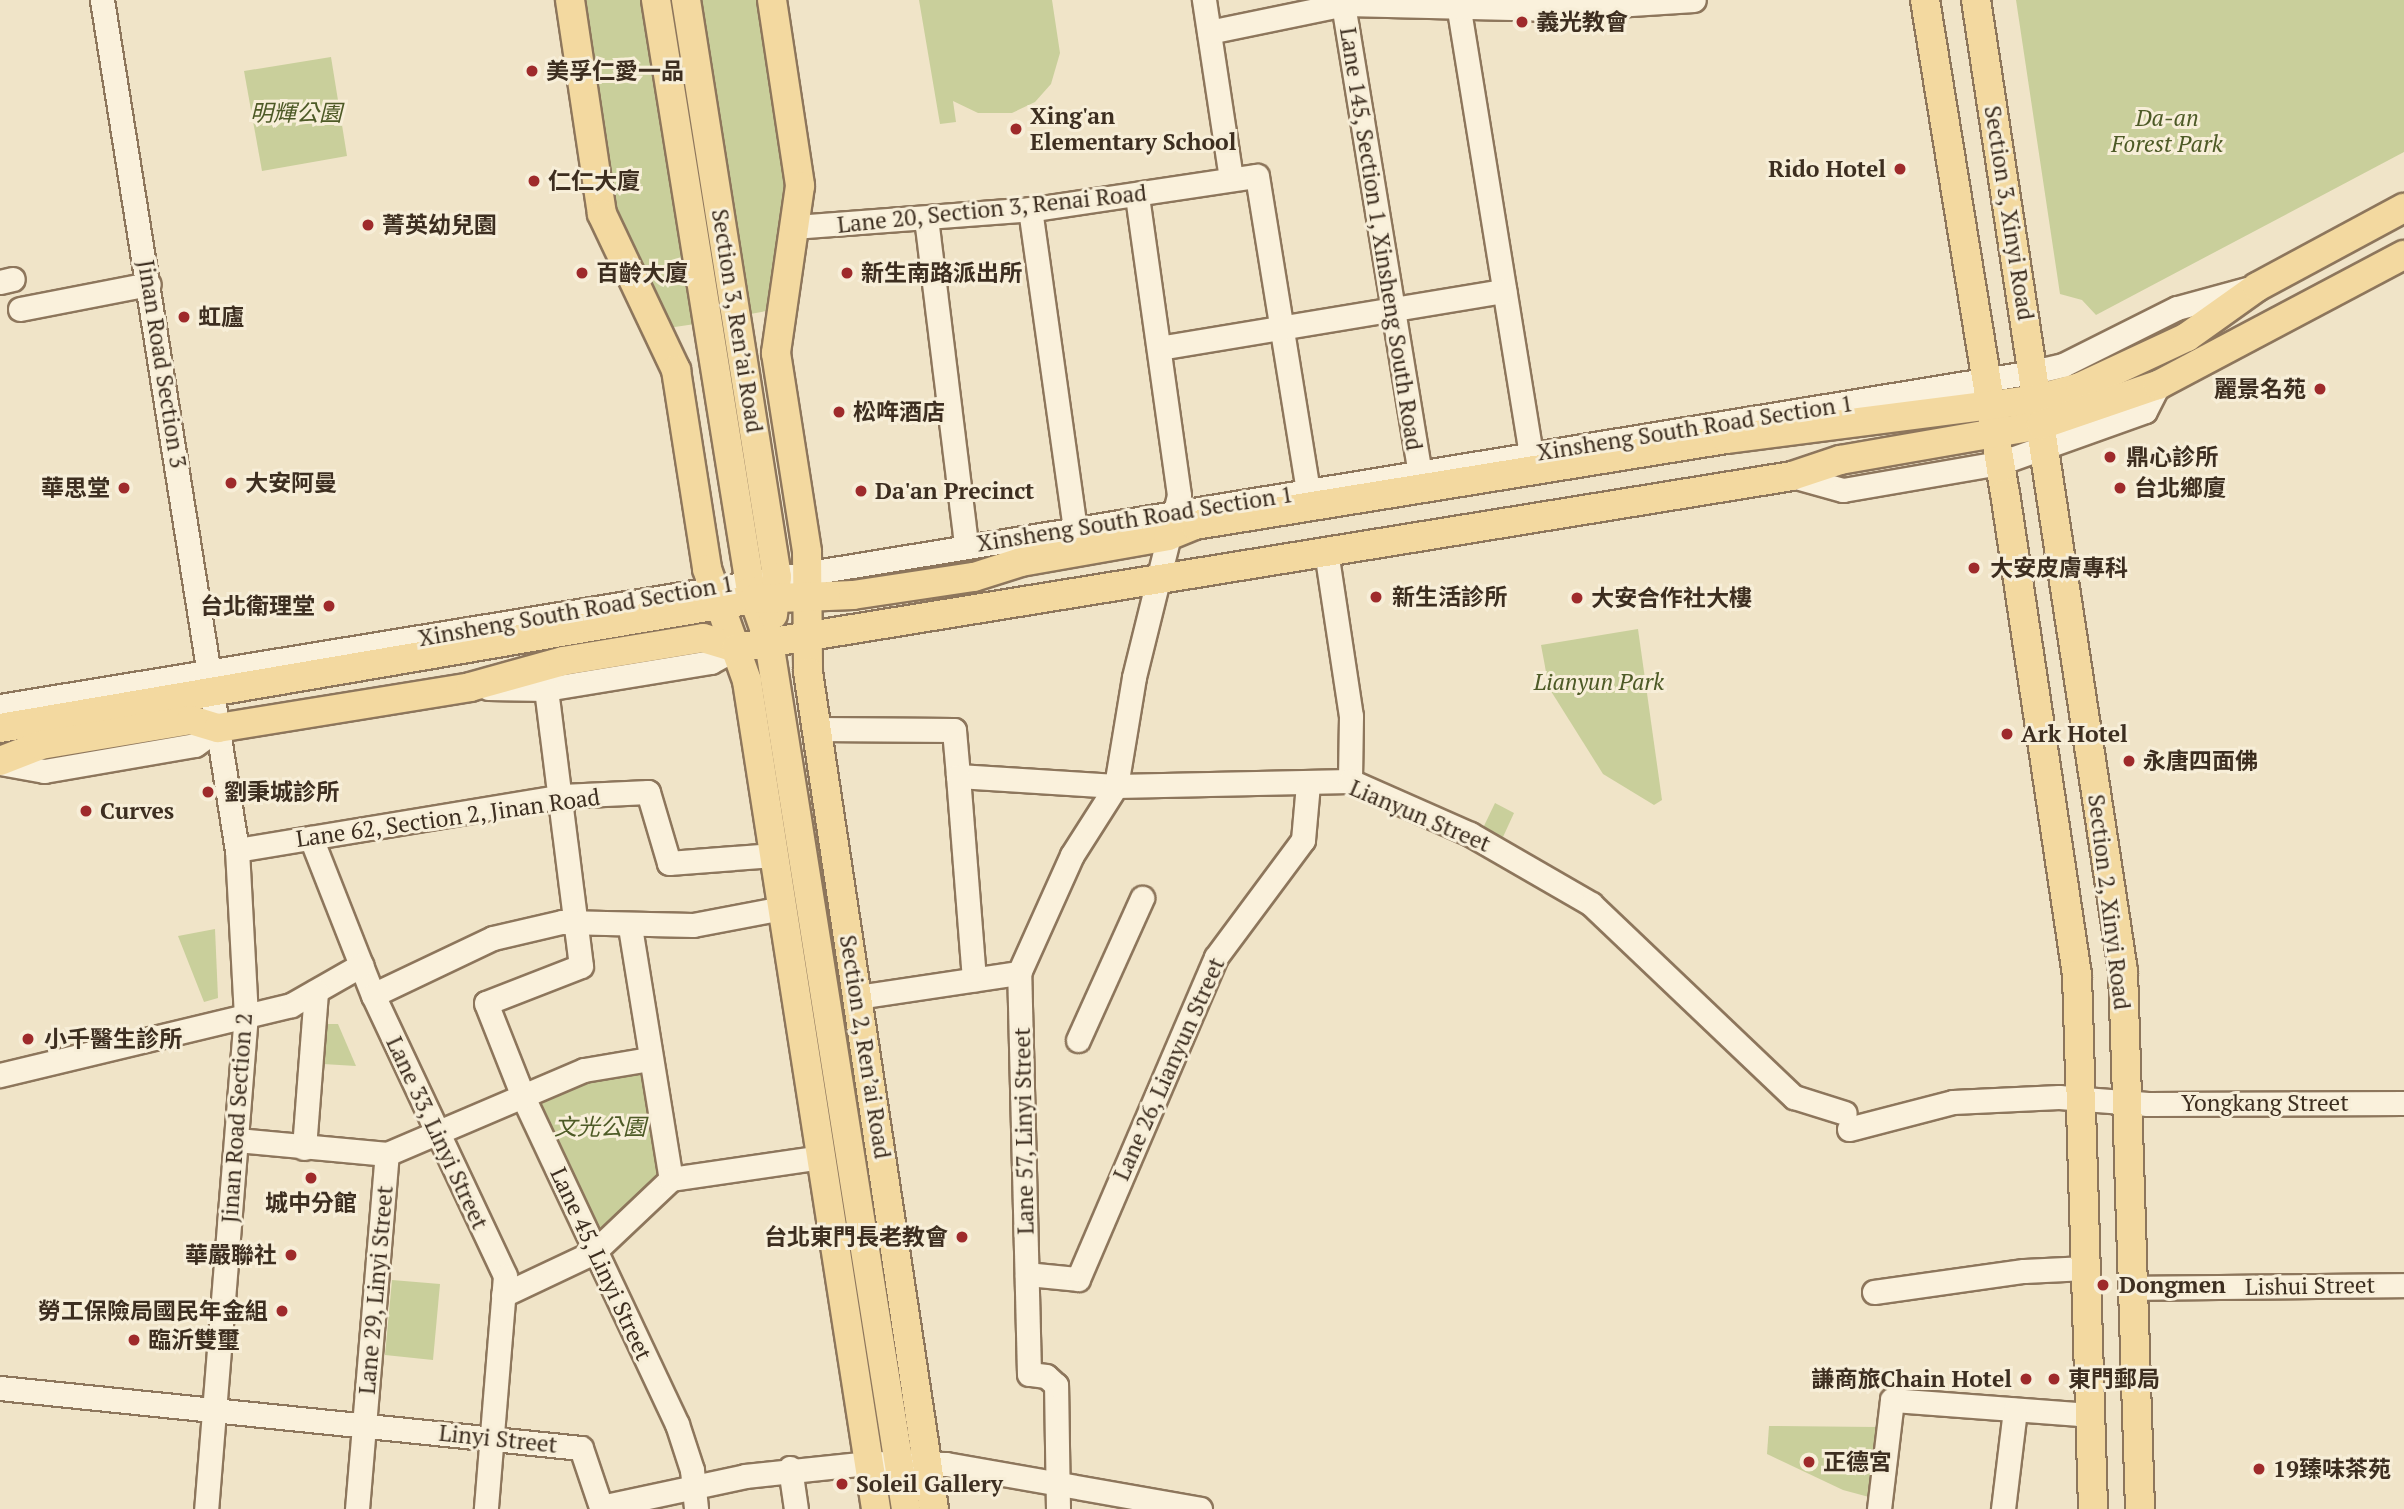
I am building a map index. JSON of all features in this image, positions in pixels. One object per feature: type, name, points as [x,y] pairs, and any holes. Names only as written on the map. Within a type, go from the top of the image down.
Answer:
[{"type":"main road","points":[[570,0],[602,214],[676,370],[707,569],[747,681],[876,1509]]},
{"type":"main road","name":"Section 3, Ren’ai Road","points":[[656,0],[762,589]]},
{"type":"main road","name":"Section 3, Ren’ai Road","points":[[686,0],[762,589]]},
{"type":"main road","name":"Section 3, Ren’ai Road","points":[[772,0],[800,186],[776,353],[807,584]]},
{"type":"main road","name":"Section 3, Xinyi Road","points":[[1924,0],[1995,434]]},
{"type":"main road","name":"Section 3, Xinyi Road","points":[[1976,0],[2039,411]]},
{"type":"main road","points":[[2039,411],[2080,387],[2187,337],[2257,286],[2404,208]]},
{"type":"main road","points":[[1988,391],[2039,411],[2158,385],[2404,255]]},
{"type":"main road","name":"Xinsheng South Road Section 1","points":[[0,728],[210,681],[363,669],[762,589],[807,584],[853,595],[974,577],[1021,562],[1172,524],[1195,525],[1726,439],[1834,428],[1988,391]]},
{"type":"main road","name":"Xinsheng South Road Section 1","points":[[0,762],[41,745],[191,720],[218,727],[470,687],[563,661],[703,638],[736,648],[1792,476],[1840,460],[1995,434],[2039,411]]},
{"type":"main road","name":"Section 2, Xinyi Road","points":[[2039,411],[2123,971],[2140,1509]]},
{"type":"main road","name":"Section 2, Xinyi Road","points":[[1995,434],[2077,975],[2092,1509]]},
{"type":"main road","name":"Section 2, Ren’ai Road","points":[[807,584],[807,636],[817,729],[934,1509]]},
{"type":"main road","name":"Section 2, Ren’ai Road","points":[[762,589],[906,1509]]},
{"type":"street","name":"Jinan Road Section 3","points":[[102,0],[218,727]]},
{"type":"street","points":[[1204,0],[1231,179]]},
{"type":"street","points":[[1209,32],[1343,4],[1459,10],[1553,9],[1694,0]]},
{"type":"street","name":"Lane 145, Section 1, Xinsheng South Road","points":[[1343,4],[1420,473]]},
{"type":"street","points":[[1459,10],[1531,454]]},
{"type":"street","name":"Lane 20, Section 3, Renai Road","points":[[794,227],[1030,209],[1258,176],[1281,327]]},
{"type":"street","points":[[1116,786],[1134,677],[1179,495],[1138,195]]},
{"type":"street","points":[[1030,209],[1075,528]]},
{"type":"street","points":[[926,218],[966,546]]},
{"type":"street","points":[[20,309],[149,284]]},
{"type":"street","points":[[1159,348],[1504,291]]},
{"type":"street","points":[[1281,327],[1308,491]]},
{"type":"street","name":"Xinsheng South Road Section 1","points":[[807,584],[966,546],[1075,528],[1172,524],[1308,491],[1531,454],[1988,391]]},
{"type":"street","name":"Xinsheng South Road Section 1","points":[[1792,476],[1843,490],[2000,463],[2039,411]]},
{"type":"street","points":[[1326,551],[1351,716],[1350,781]]},
{"type":"street","name":"Xinsheng South Road Section 1","points":[[470,687],[546,689],[711,662],[736,648]]},
{"type":"street","name":"Xinsheng South Road Section 1","points":[[0,706],[210,681]]},
{"type":"street","points":[[546,689],[562,796],[576,924]]},
{"type":"street","name":"Jinan Road Section 2","points":[[206,1509],[246,1014],[237,850],[218,727]]},
{"type":"street","points":[[817,729],[954,730],[974,979]]},
{"type":"street","name":"Lianyun Street","points":[[958,776],[1116,786],[1308,784],[1350,781],[1470,834],[1591,904],[1794,1097],[1847,1121],[1953,1102],[2081,1099],[2126,1103]]},
{"type":"street","name":"Lane 26, Lianyun Street","points":[[1027,1274],[1078,1279],[1216,957],[1303,840],[1308,784]]},
{"type":"street","name":"Lane 57, Linyi Street","points":[[1057,1480],[1056,1385],[1046,1376],[1029,1374],[1019,973],[1072,855],[1116,786]]},
{"type":"street","name":"Lane 62, Section 2, Jinan Road","points":[[237,850],[562,796],[648,792],[669,863],[774,855]]},
{"type":"street","name":"Lane 33, Linyi Street","points":[[311,838],[373,995],[505,1276],[486,1509]]},
{"type":"street","points":[[1077,1040],[1142,898]]},
{"type":"street","points":[[373,995],[493,938],[562,922],[630,927],[693,925],[782,908]]},
{"type":"street","name":"Lane 45, Linyi Street","points":[[576,924],[581,967],[486,1003],[524,1099],[677,1424],[695,1498]]},
{"type":"street","points":[[630,927],[671,1180]]},
{"type":"street","points":[[0,1075],[291,1004],[361,965]]},
{"type":"street","points":[[858,997],[1019,973]]},
{"type":"street","points":[[304,1147],[316,991]]},
{"type":"street","points":[[237,1140],[387,1154],[524,1099],[584,1070],[650,1059]]},
{"type":"street","name":"Yongkang Street","points":[[2126,1103],[2404,1103]]},
{"type":"street","name":"Lane 29, Linyi Street","points":[[357,1509],[387,1154]]},
{"type":"street","points":[[503,1295],[594,1252],[671,1180],[821,1157]]},
{"type":"street","points":[[1874,1292],[2024,1271],[2086,1268]]},
{"type":"street","name":"Lishui Street","points":[[2132,1288],[2404,1285]]},
{"type":"street","name":"Linyi Street","points":[[0,1388],[581,1448],[601,1508],[695,1498],[790,1468],[899,1463],[1057,1480],[1200,1509]]},
{"type":"street","points":[[1879,1509],[1892,1400],[2091,1415]]},
{"type":"street","points":[[2003,1509],[2015,1410]]},
{"type":"street","points":[[790,1468],[796,1509]]},
{"type":"street","points":[[1057,1480],[1058,1509]]},
{"type":"green space","points":[[579,0],[645,0],[695,324],[668,328],[614,215]]},
{"type":"green space","points":[[695,0],[761,0],[787,171],[772,310],[745,315]]},
{"type":"green space","points":[[919,0],[1052,0],[1060,53],[1051,84],[1035,102],[1012,113],[978,113],[953,101],[956,122],[940,124]]},
{"type":"green space","name":"Da-an Forest Park","points":[[2016,0],[2404,0],[2404,152],[2096,315],[2082,300],[2060,294]]},
{"type":"green space","name":"明輝公園","points":[[331,57],[347,156],[262,171],[244,71]]},
{"type":"green space","name":"Lianyun Park","points":[[1638,629],[1662,800],[1654,805],[1603,774],[1549,688],[1541,645]]},
{"type":"green space","points":[[1495,803],[1514,813],[1503,837],[1483,828]]},
{"type":"green space","points":[[215,929],[218,998],[204,1002],[178,936]]},
{"type":"green space","points":[[324,1024],[338,1024],[356,1066],[323,1064]]},
{"type":"green space","name":"文光公園","points":[[644,1064],[662,1178],[594,1240],[529,1099],[583,1075]]},
{"type":"green space","points":[[392,1280],[440,1284],[433,1360],[385,1355]]},
{"type":"green space","points":[[1769,1426],[1876,1427],[1869,1497],[1843,1490],[1767,1454]]},
{"type":"place","name":"義光教會","points":[[1522,22]]},
{"type":"place","name":"美孚仁愛一品","points":[[532,71]]},
{"type":"place","name":"Xing'an Elementary School","points":[[1016,129]]},
{"type":"place","name":"Rido Hotel","points":[[1900,169]]},
{"type":"place","name":"仁仁大廈","points":[[534,181]]},
{"type":"place","name":"菁英幼兒園","points":[[368,225]]},
{"type":"place","name":"百齡大廈","points":[[582,273]]},
{"type":"place","name":"新生南路派出所","points":[[847,273]]},
{"type":"place","name":"虹廬","points":[[184,317]]},
{"type":"place","name":"麗景名苑","points":[[2320,389]]},
{"type":"place","name":"松哖酒店","points":[[839,412]]},
{"type":"place","name":"鼎心診所","points":[[2110,457]]},
{"type":"place","name":"大安阿曼","points":[[231,483]]},
{"type":"place","name":"華思堂","points":[[124,488]]},
{"type":"place","name":"台北鄉廈","points":[[2120,488]]},
{"type":"place","name":"Da'an Precinct","points":[[861,491]]},
{"type":"place","name":"大安皮膚專科","points":[[1974,568]]},
{"type":"place","name":"新生活診所","points":[[1376,597]]},
{"type":"place","name":"大安合作社大樓","points":[[1577,598]]},
{"type":"place","name":"台北衛理堂","points":[[329,606]]},
{"type":"place","name":"Ark Hotel","points":[[2007,734]]},
{"type":"place","name":"永唐四面佛","points":[[2129,761]]},
{"type":"place","name":"劉秉城診所","points":[[208,792]]},
{"type":"place","name":"Curves","points":[[86,811]]},
{"type":"place","name":"小千醫生診所","points":[[28,1039]]},
{"type":"place","name":"城中分館","points":[[311,1178]]},
{"type":"place","name":"台北東門長老教會","points":[[962,1237]]},
{"type":"place","name":"華嚴聯社","points":[[291,1255]]},
{"type":"place","name":"Dongmen","points":[[2103,1285]]},
{"type":"place","name":"勞工保險局國民年金組","points":[[282,1311]]},
{"type":"place","name":"臨沂雙璽","points":[[134,1340]]},
{"type":"place","name":"謙商旅Chain Hotel","points":[[2026,1379]]},
{"type":"place","name":"東門郵局","points":[[2054,1379]]},
{"type":"place","name":"正德宮","points":[[1809,1462]]},
{"type":"place","name":"19臻味茶苑","points":[[2259,1469]]},
{"type":"place","name":"Soleil Gallery","points":[[842,1484]]}]
